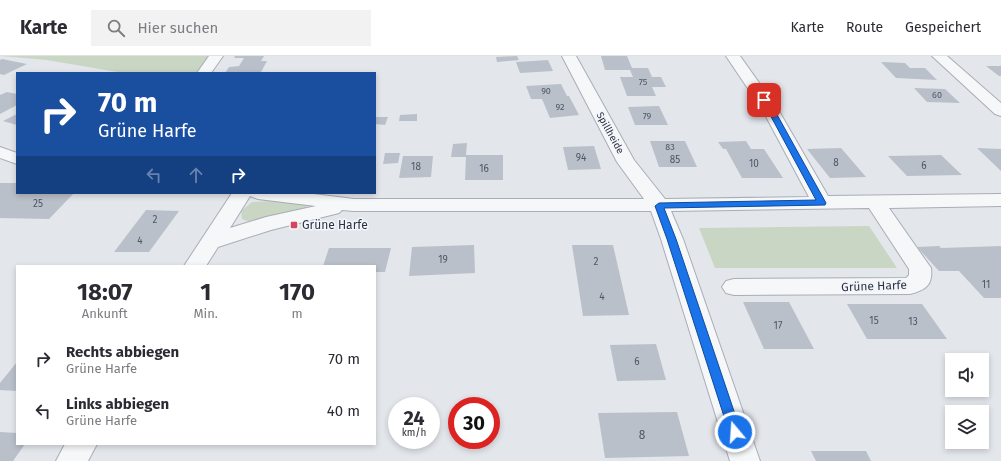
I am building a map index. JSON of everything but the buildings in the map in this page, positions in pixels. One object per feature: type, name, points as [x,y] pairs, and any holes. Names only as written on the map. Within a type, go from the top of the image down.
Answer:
[{"type":"street","points":[[205,72],[216,56]]},
{"type":"street","name":"Spillheide","points":[[569,56],[626,162],[659,206],[672,239],[745,461]]},
{"type":"street","points":[[733,56],[771,111],[822,203]]},
{"type":"street","points":[[939,56],[1001,110]]},
{"type":"street","points":[[0,152],[16,159]]},
{"type":"street","points":[[196,265],[241,194]]},
{"type":"street","points":[[265,194],[354,205],[659,206],[1001,200]]},
{"type":"street","name":"Grüne Harfe","points":[[734,287],[910,286],[921,279],[920,268],[875,202]]},
{"type":"street","points":[[210,242],[266,224],[309,213],[354,205]]},
{"type":"street","points":[[72,461],[81,445]]},
{"type":"green space","points":[[1,56],[212,56],[200,72],[117,72],[47,60]]},
{"type":"green space","points":[[272,201],[307,205],[306,209],[252,223],[242,219],[241,211],[252,202]]},
{"type":"green space","points":[[869,226],[897,268],[715,268],[699,228]]},
{"type":"place","name":"Grüne Harfe","points":[[294,225]]},
{"type":"route","points":[[735,432],[672,239],[659,206],[822,203],[764,100]]}]
